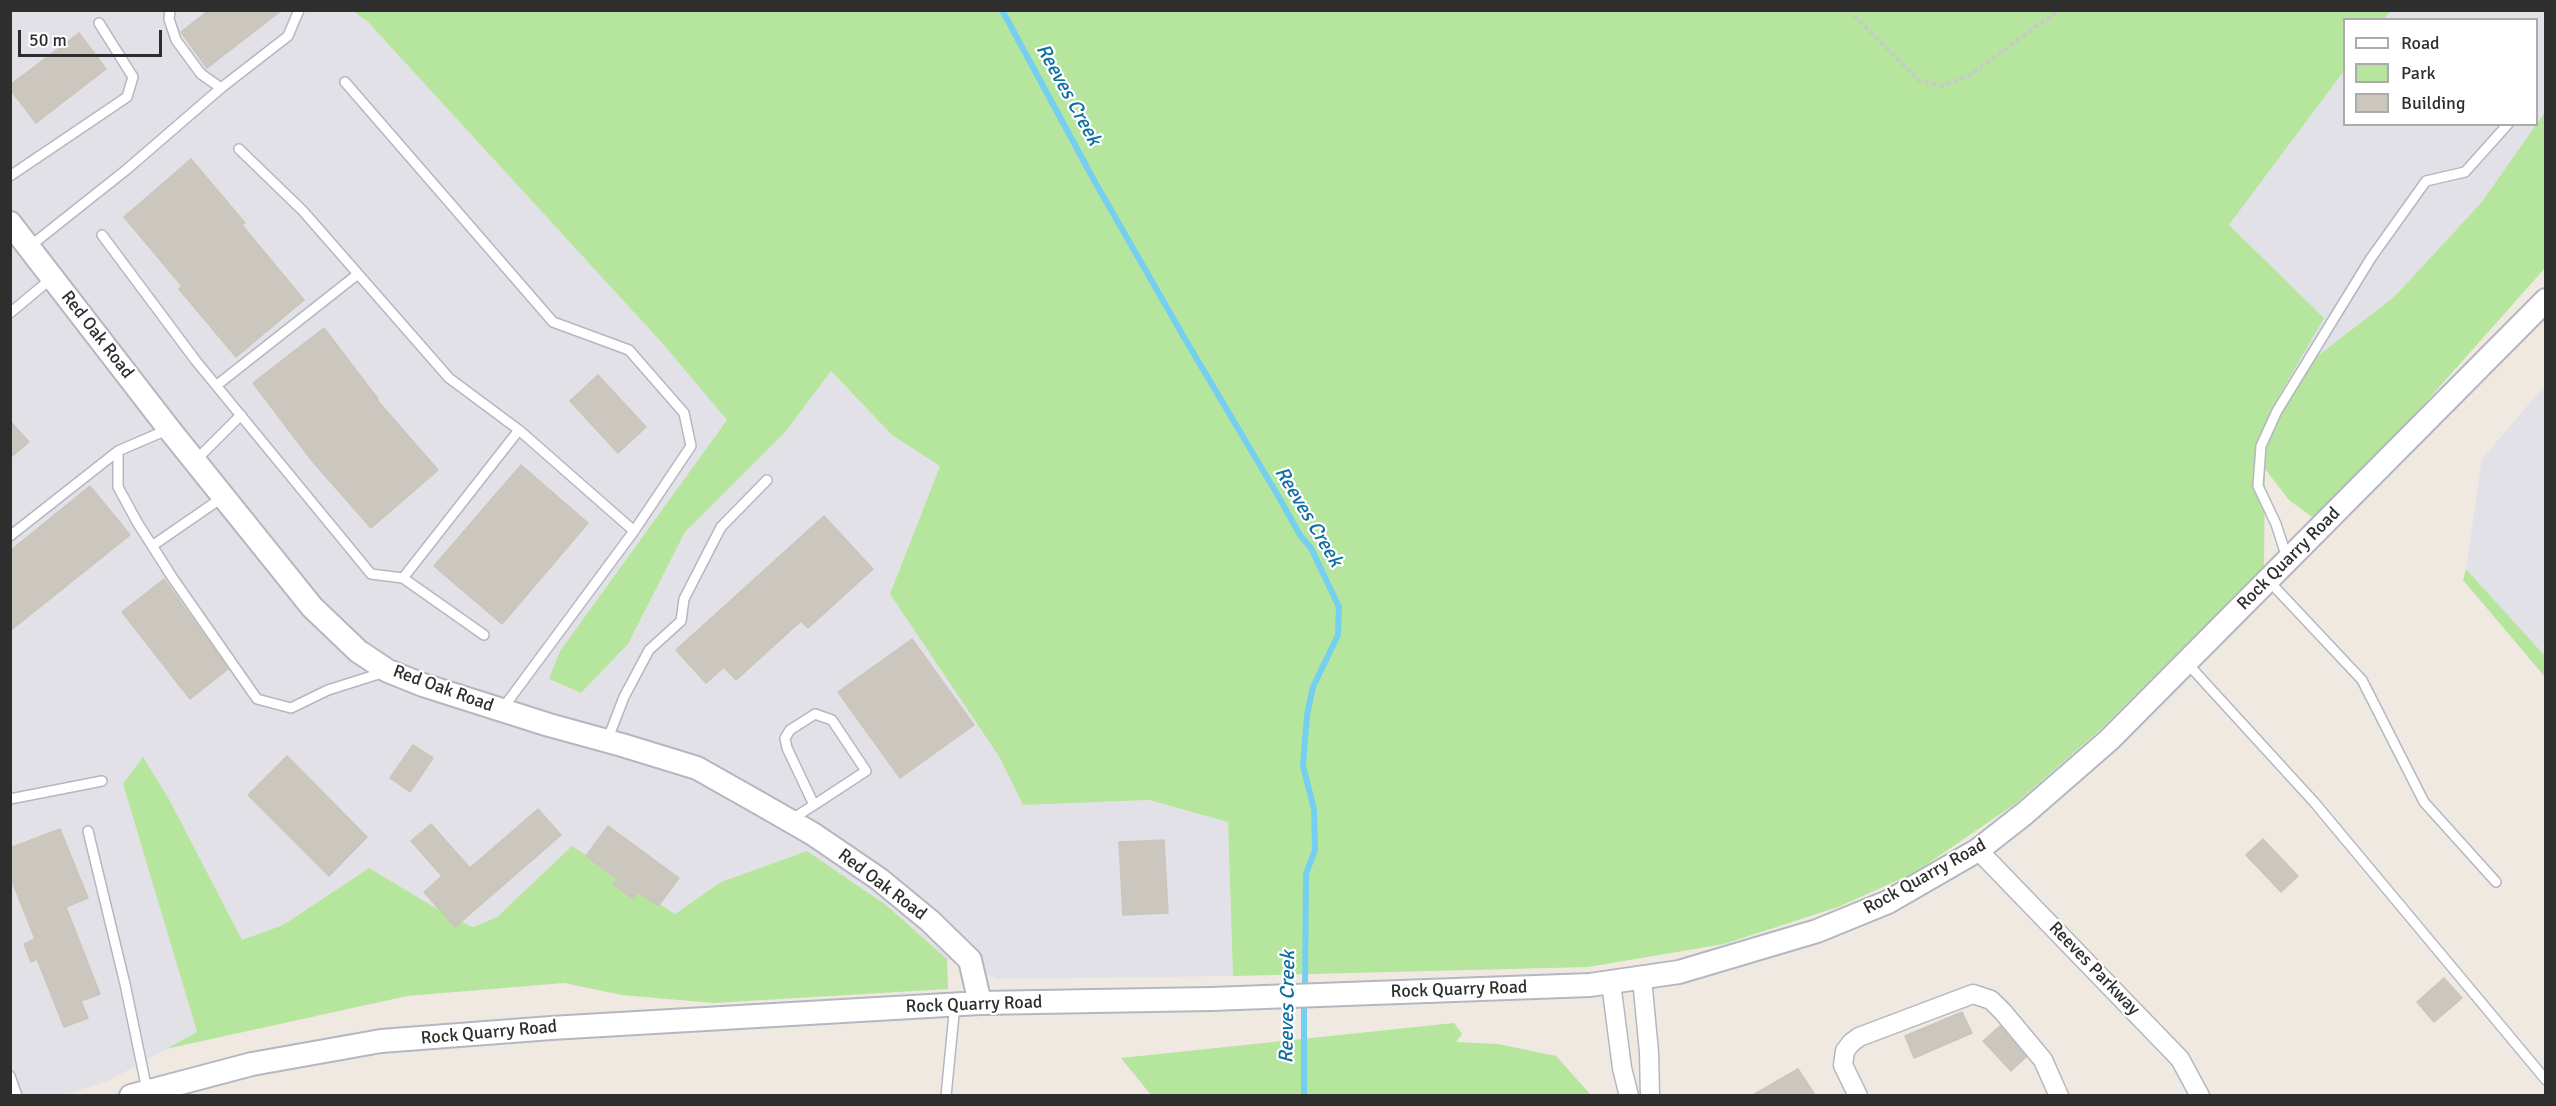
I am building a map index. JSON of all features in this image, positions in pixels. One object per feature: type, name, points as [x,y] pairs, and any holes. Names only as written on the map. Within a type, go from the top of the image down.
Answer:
[{"type":"street","name":"Red Oak Road","points":[[10,223],[169,429],[312,607],[358,651],[388,671],[423,685],[698,768],[790,820],[879,879],[930,921],[969,960],[980,1003]]},
{"type":"street","name":"Rock Quarry Road","points":[[139,1093],[252,1064],[381,1041],[551,1028],[955,1004],[1211,999],[1611,983],[1679,972],[1817,931],[1888,902],[1978,850],[2024,814],[2109,740],[2546,300]]},
{"type":"street","name":"Reeves Parkway","points":[[1978,850],[2180,1059],[2200,1095]]},
{"type":"street","points":[[1642,979],[1649,1052],[1650,1095]]},
{"type":"street","points":[[1611,983],[1622,1068],[1629,1095]]},
{"type":"street","points":[[1858,1095],[1843,1065],[1845,1051],[1851,1043],[1859,1037],[1973,994],[1990,1000],[2010,1020],[2043,1060],[2059,1095]]},
{"type":"lane","points":[[170,10],[169,19],[176,40],[201,74],[221,88]]},
{"type":"lane","points":[[29,246],[126,170],[221,88],[288,36],[299,10]]},
{"type":"lane","points":[[10,176],[127,97],[133,77],[99,23]]},
{"type":"lane","points":[[345,82],[554,322],[629,350],[684,413],[691,446],[634,531],[502,710]]},
{"type":"lane","points":[[2288,560],[2276,524],[2258,486],[2261,447],[2277,411],[2371,258],[2426,181],[2465,172],[2506,126]]},
{"type":"lane","points":[[239,149],[303,211],[449,378],[519,430],[634,531]]},
{"type":"lane","points":[[102,235],[196,361],[371,574],[403,578],[484,635]]},
{"type":"lane","points":[[217,385],[358,274]]},
{"type":"lane","points":[[10,313],[52,278]]},
{"type":"lane","points":[[195,461],[241,415]]},
{"type":"lane","points":[[10,536],[118,451],[169,429]]},
{"type":"lane","points":[[403,578],[519,430]]},
{"type":"lane","points":[[118,451],[118,487],[152,546],[257,699],[291,708],[328,690],[388,671]]},
{"type":"lane","points":[[608,741],[624,697],[649,650],[681,621],[684,598],[721,527],[767,480]]},
{"type":"lane","points":[[152,546],[223,497]]},
{"type":"lane","points":[[2268,580],[2362,680],[2424,802],[2496,882]]},
{"type":"lane","points":[[2186,662],[2314,802],[2546,1080]]},
{"type":"lane","points":[[790,820],[814,805],[866,771],[832,720],[816,714],[790,729],[785,738],[787,748],[814,805]]},
{"type":"lane","points":[[10,799],[102,781]]},
{"type":"lane","points":[[88,831],[125,984],[139,1093]]},
{"type":"lane","points":[[946,1095],[955,1004]]},
{"type":"lane","points":[[11,1080],[18,1095]]},
{"type":"path","points":[[1849,10],[1919,80],[1941,86],[1970,75],[2059,10]]},
{"type":"shaded area","points":[[10,11],[353,11],[368,22],[663,344],[727,420],[560,651],[549,680],[581,693],[628,644],[685,532],[786,431],[830,371],[892,435],[940,466],[890,594],[1000,758],[1023,805],[1149,800],[1228,822],[1233,976],[998,979],[947,959],[886,905],[807,851],[721,882],[675,914],[572,847],[497,917],[473,927],[446,914],[369,868],[283,925],[242,940],[170,801],[123,784],[197,1032],[108,1081],[63,1095],[11,1095]]},
{"type":"shaded area","points":[[2391,11],[2545,11],[2545,112],[2538,122],[2538,18],[2385,18]]},
{"type":"shaded area","points":[[2343,72],[2343,126],[2535,126],[2481,203],[2394,297],[2315,358],[2266,417],[2229,225]]},
{"type":"shaded area","points":[[2545,385],[2545,656],[2466,569],[2482,459]]},
{"type":"green space","points":[[353,11],[2391,11],[2385,18],[2343,18],[2343,72],[2229,225],[2324,318],[2269,413],[2315,358],[2394,297],[2481,203],[2535,126],[2538,126],[2538,122],[2545,112],[2545,268],[2362,474],[2312,517],[2289,500],[2265,469],[2264,566],[2102,728],[2015,804],[1914,873],[1838,907],[1724,944],[1588,967],[1233,976],[1228,822],[1149,800],[1023,805],[1000,758],[890,594],[940,466],[892,435],[831,371],[786,431],[685,532],[628,644],[581,693],[549,679],[560,651],[727,420],[663,344],[368,22]]},
{"type":"green space","points":[[2466,569],[2545,656],[2545,677],[2463,580]]},
{"type":"green space","points":[[143,757],[170,801],[242,940],[283,925],[369,868],[446,914],[473,927],[497,917],[572,846],[675,914],[721,882],[807,851],[886,905],[947,959],[948,989],[713,1003],[622,995],[564,983],[407,996],[166,1049],[197,1032],[123,784]]},
{"type":"green space","points":[[1454,1023],[1462,1034],[1456,1042],[1498,1044],[1556,1056],[1591,1095],[1151,1095],[1121,1058]]},
{"type":"building","points":[[209,10],[282,10],[207,68],[181,32]]},
{"type":"building","points":[[79,33],[106,69],[36,123],[10,89],[10,85]]},
{"type":"building","points":[[191,159],[245,223],[242,225],[304,300],[236,357],[179,289],[182,286],[124,217]]},
{"type":"building","points":[[324,328],[377,400],[438,470],[371,528],[313,462],[253,383]]},
{"type":"building","points":[[598,375],[646,427],[618,453],[570,401]]},
{"type":"building","points":[[10,421],[29,442],[10,458]]},
{"type":"building","points":[[521,465],[588,523],[502,624],[434,566]]},
{"type":"building","points":[[90,486],[130,535],[10,631],[10,551]]},
{"type":"building","points":[[824,516],[873,569],[808,628],[801,621],[736,680],[724,667],[706,683],[676,650]]},
{"type":"building","points":[[164,579],[228,669],[190,699],[122,612]]},
{"type":"building","points":[[912,639],[974,725],[900,778],[838,692]]},
{"type":"building","points":[[413,745],[433,758],[410,792],[390,778]]},
{"type":"building","points":[[287,756],[367,837],[329,876],[248,795]]},
{"type":"building","points":[[538,809],[561,835],[455,927],[424,892],[442,876],[411,841],[431,824],[470,868]]},
{"type":"building","points":[[608,826],[679,878],[658,906],[638,892],[633,899],[613,884],[617,879],[586,856]]},
{"type":"building","points":[[60,829],[88,898],[66,907],[100,994],[81,1001],[88,1018],[64,1027],[37,959],[31,962],[24,944],[35,939],[10,876],[10,848]]},
{"type":"building","points":[[2263,839],[2298,876],[2281,892],[2246,855]]},
{"type":"building","points":[[1164,840],[1168,913],[1123,915],[1119,842]]},
{"type":"building","points":[[2444,978],[2462,998],[2434,1022],[2417,1002]]},
{"type":"building","points":[[1962,1012],[1972,1033],[1914,1058],[1905,1036]]},
{"type":"building","points":[[2000,1026],[2026,1057],[2011,1071],[1983,1041]]},
{"type":"building","points":[[1798,1069],[1815,1095],[1753,1095]]},
{"type":"waterway","name":"Reeves Creek","points":[[1002,10],[1095,182],[1185,339],[1300,535],[1311,548],[1339,607],[1338,635],[1313,687],[1307,715],[1303,766],[1314,809],[1315,850],[1306,874],[1305,990]]},
{"type":"waterway","name":"Reeves Creek","points":[[1304,1000],[1304,1096]]}]
